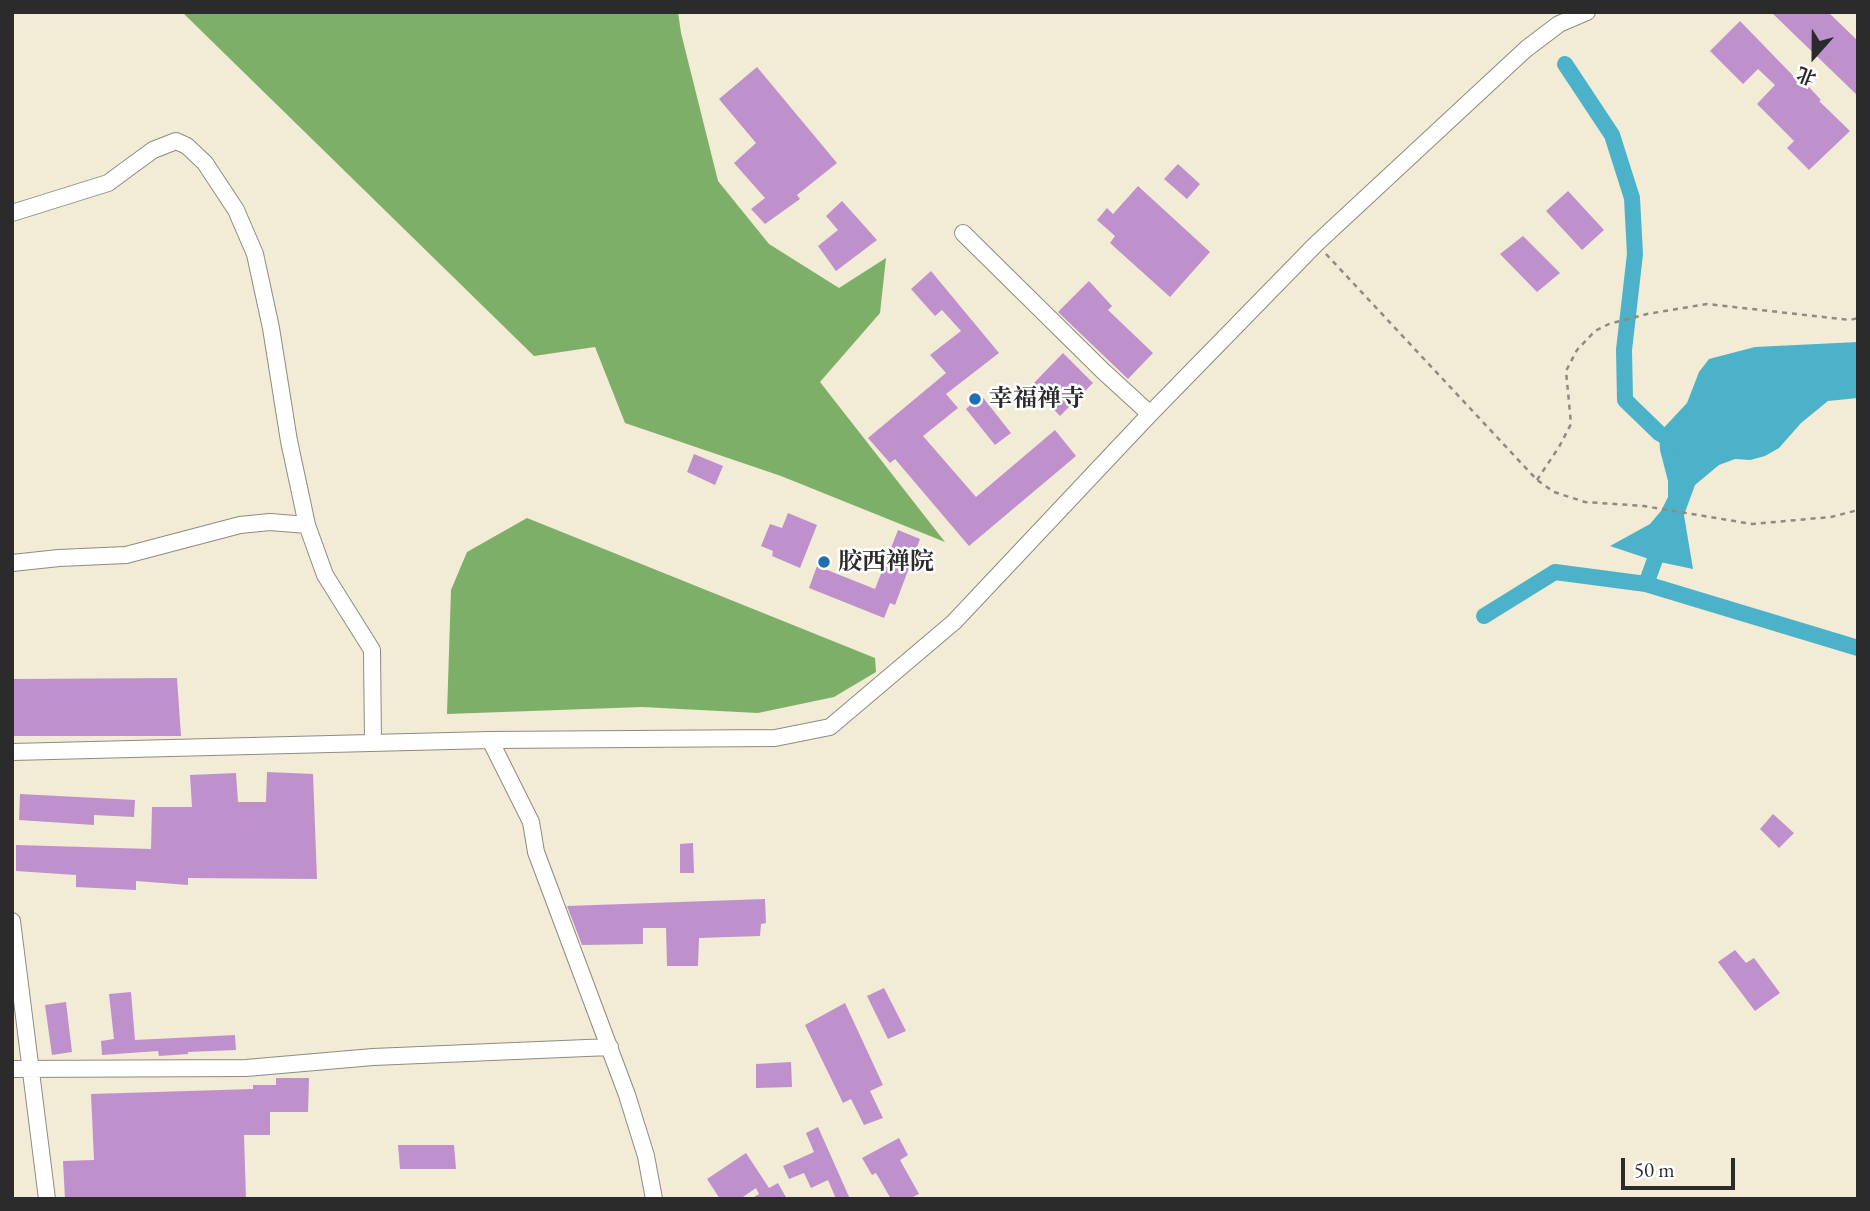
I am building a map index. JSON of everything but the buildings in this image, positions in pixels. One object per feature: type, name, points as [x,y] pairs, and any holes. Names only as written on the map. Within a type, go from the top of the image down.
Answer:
[{"type":"street","points":[[12,752],[490,740],[775,738],[830,727],[954,622],[1150,414],[1316,244],[1526,49],[1559,24],[1587,12]]},
{"type":"street","points":[[12,213],[108,183],[153,150],[176,141],[187,146],[205,163],[236,210],[255,254],[307,525],[325,575],[372,650],[373,743]]},
{"type":"street","points":[[963,233],[1102,371],[1150,414]]},
{"type":"street","points":[[12,564],[59,558],[126,555],[240,525],[270,522],[307,525]]},
{"type":"street","points":[[490,740],[531,822],[536,852],[610,1046],[646,1156],[654,1199]]},
{"type":"street","points":[[12,921],[47,1199]]},
{"type":"street","points":[[12,1069],[246,1068],[373,1057],[610,1046]]},
{"type":"path","points":[[1316,244],[1537,480],[1554,492],[1585,502],[1644,506],[1752,524],[1831,517],[1858,510]]},
{"type":"path","points":[[1537,480],[1571,424],[1566,371],[1577,350],[1595,331],[1609,324],[1647,314],[1707,304],[1850,320],[1858,318]]},
{"type":"green space","points":[[182,12],[678,12],[718,181],[769,244],[839,288],[886,258],[880,313],[820,382],[945,542],[781,476],[625,423],[595,347],[534,356]]},
{"type":"green space","points":[[527,518],[875,658],[876,672],[834,697],[758,713],[642,707],[447,714],[451,590],[467,552]]},
{"type":"water","points":[[1858,342],[1858,398],[1828,401],[1801,423],[1779,448],[1765,456],[1750,460],[1735,459],[1719,465],[1695,485],[1684,515],[1693,569],[1655,561],[1610,546],[1650,524],[1661,511],[1668,497],[1668,481],[1660,450],[1659,433],[1687,403],[1699,372],[1709,359],[1755,347]]},
{"type":"waterway","points":[[1565,64],[1612,135],[1632,198],[1635,254],[1624,350],[1625,400],[1659,433],[1677,443]]},
{"type":"waterway","points":[[1646,584],[1661,543]]},
{"type":"waterway","points":[[1484,616],[1555,572],[1646,584],[1858,648]]},
{"type":"place","name":"幸福禅寺","points":[[975,399]]},
{"type":"place","name":"胶西禅院","points":[[824,562]]}]
